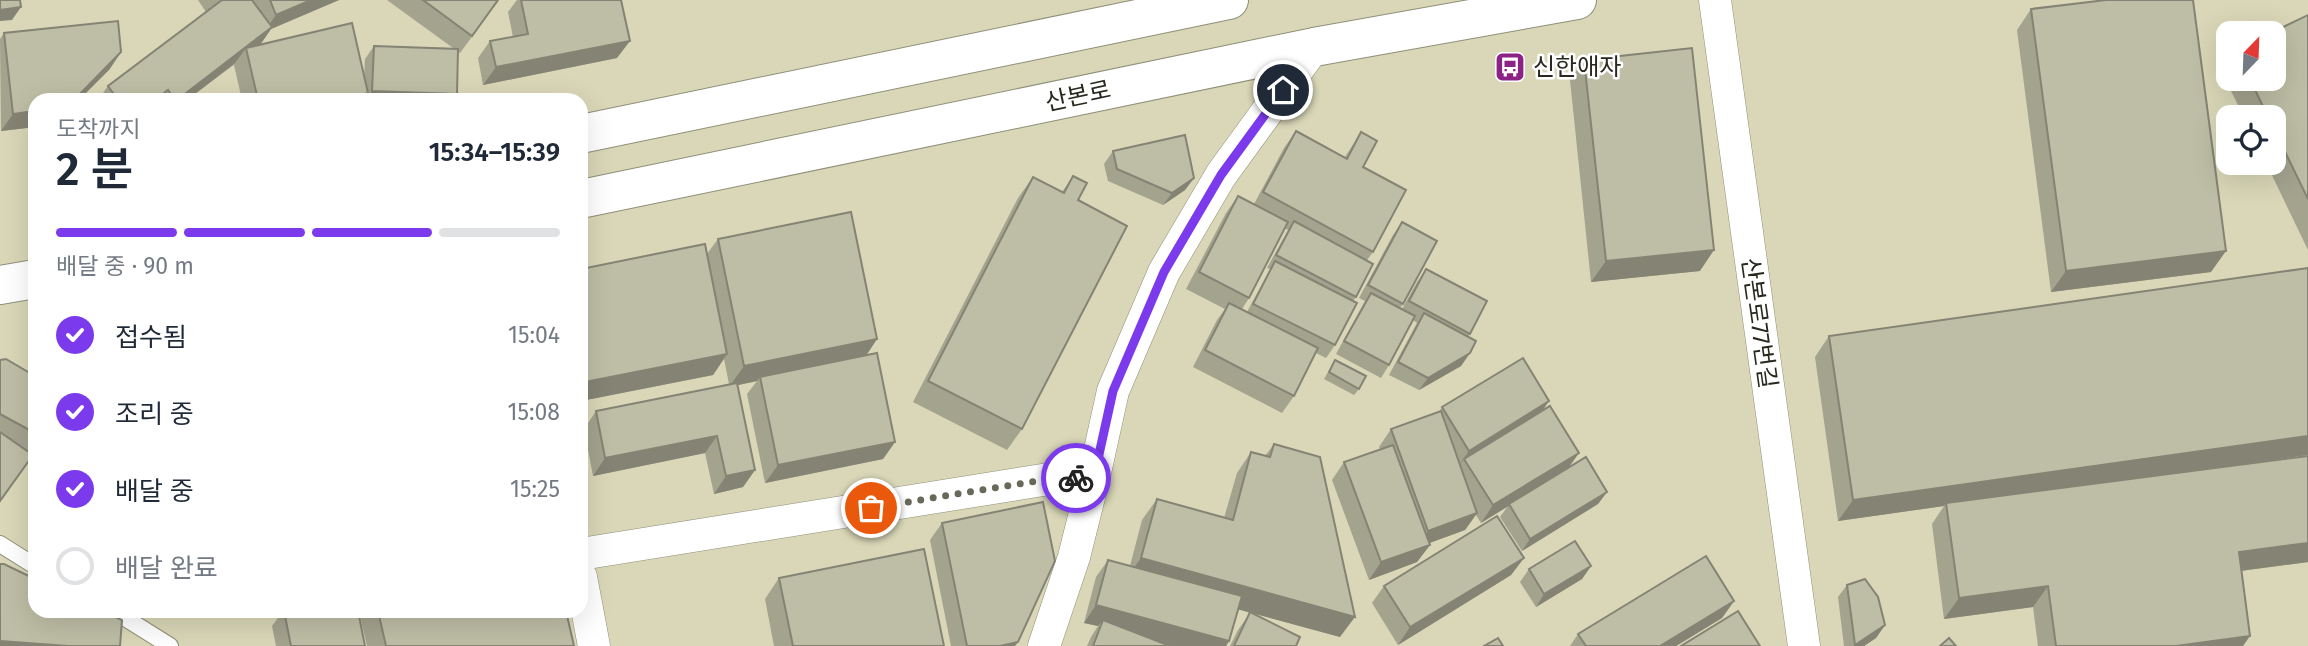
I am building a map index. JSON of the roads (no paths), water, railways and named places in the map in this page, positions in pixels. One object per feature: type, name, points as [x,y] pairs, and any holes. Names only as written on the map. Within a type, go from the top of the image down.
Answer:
[{"type":"street","points":[[588,133],[1229,0]]},
{"type":"street","name":"산본로","points":[[588,198],[1314,47],[1577,0]]},
{"type":"street","name":"산본로77번길","points":[[1714,0],[1804,646]]},
{"type":"street","points":[[1044,646],[1074,557],[1113,391],[1164,272],[1221,175],[1314,47]]},
{"type":"street","points":[[0,285],[28,280]]},
{"type":"street","points":[[588,553],[1055,478],[1094,477]]},
{"type":"street","points":[[588,614],[594,646]]},
{"type":"lane","points":[[0,544],[28,562]]},
{"type":"lane","points":[[125,618],[170,646]]},
{"type":"place","name":"신한애자","points":[[1510,67]]}]
